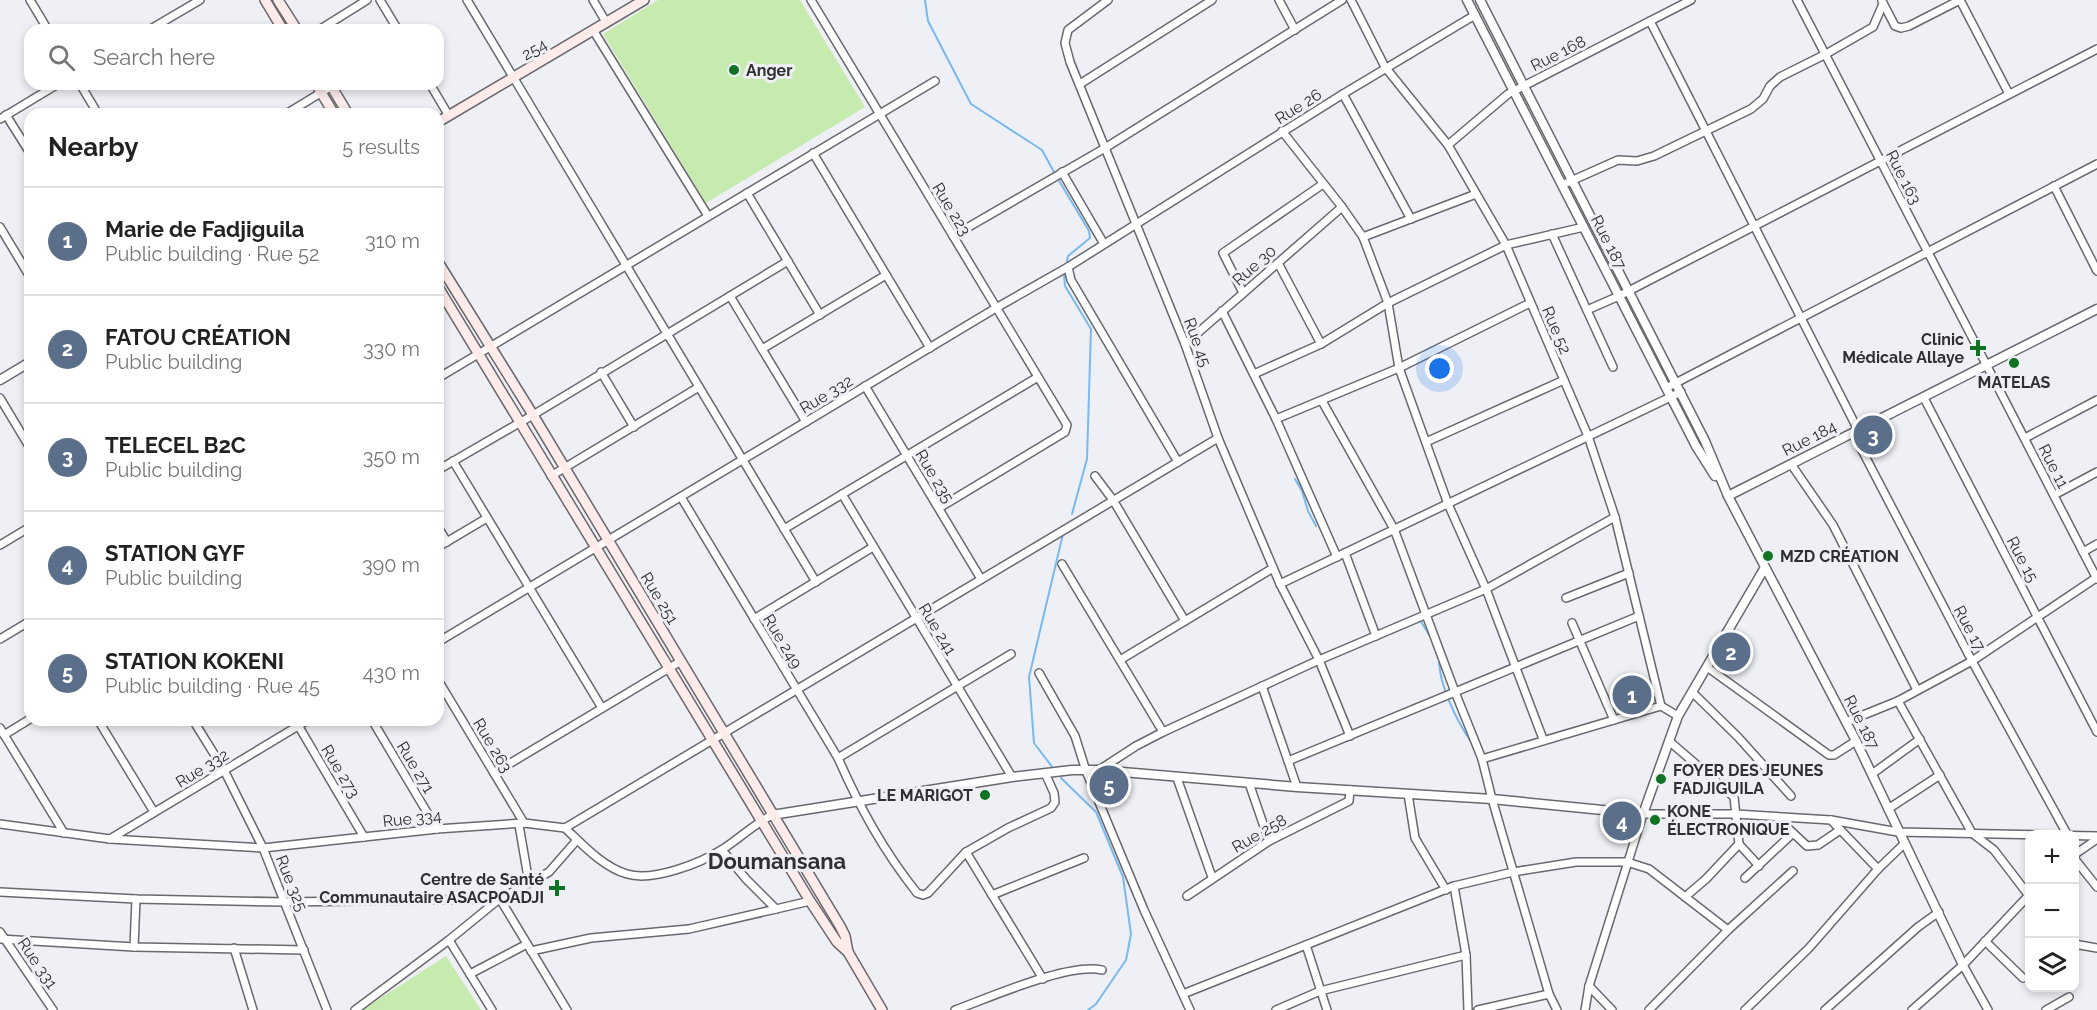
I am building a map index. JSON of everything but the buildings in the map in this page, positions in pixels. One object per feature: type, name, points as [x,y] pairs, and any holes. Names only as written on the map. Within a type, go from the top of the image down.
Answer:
[{"type":"main road","points":[[265,0],[279,24]]},
{"type":"main road","points":[[278,0],[293,24]]},
{"type":"main road","name":"254","points":[[444,119],[644,0]]},
{"type":"main road","points":[[319,90],[330,108]]},
{"type":"main road","points":[[334,90],[344,108]]},
{"type":"main road","name":"Rue 251","points":[[444,272],[840,926],[848,952],[882,1010]]},
{"type":"main road","name":"Rue 251","points":[[444,300],[810,901],[837,942],[848,952]]},
{"type":"street","points":[[30,0],[44,24]]},
{"type":"street","points":[[159,24],[200,0]]},
{"type":"street","points":[[351,0],[356,7]]},
{"type":"street","points":[[329,24],[367,0]]},
{"type":"street","points":[[380,0],[394,24]]},
{"type":"street","points":[[467,0],[816,582]]},
{"type":"street","points":[[593,0],[606,22]]},
{"type":"street","name":"Rue 223","points":[[811,0],[1067,425],[1065,432],[939,508]]},
{"type":"street","name":"Rue 45","points":[[1108,0],[1068,30],[1065,43],[1185,344],[1218,438],[1280,584],[1319,660],[1350,736]]},
{"type":"street","points":[[1080,84],[1212,0]]},
{"type":"street","points":[[1279,0],[1295,30]]},
{"type":"street","points":[[953,236],[1105,148],[1342,0]]},
{"type":"street","name":"Rue 52","points":[[1351,0],[1385,68],[1448,146],[1506,245],[1588,436],[1615,517],[1661,706]]},
{"type":"street","name":"Rue 187","points":[[1467,0],[1696,446],[1728,496]]},
{"type":"street","name":"Rue 187","points":[[1480,0],[1681,392],[1764,569],[1856,741],[1963,964]]},
{"type":"street","name":"Rue 168","points":[[1448,146],[1514,91],[1650,21],[1680,2],[1691,0]]},
{"type":"street","name":"Rue 163","points":[[1797,0],[1987,366]]},
{"type":"street","points":[[1882,2],[1895,26],[1901,28],[1960,0],[2009,94]]},
{"type":"street","points":[[1562,185],[1618,160],[1637,161],[1654,156],[1751,109],[1763,99],[1770,86],[1780,77],[1873,27],[1882,2]]},
{"type":"street","name":"Rue 26","points":[[1137,224],[1282,131],[1475,15]]},
{"type":"street","name":"Rue 17","points":[[1650,21],[1802,319],[1856,432],[1972,661],[2065,830]]},
{"type":"street","points":[[593,30],[708,216]]},
{"type":"street","points":[[1587,310],[1629,291],[2097,49]]},
{"type":"street","points":[[444,374],[935,81]]},
{"type":"street","points":[[24,145],[3,117],[48,90]]},
{"type":"street","points":[[84,90],[94,108]]},
{"type":"street","points":[[296,108],[325,90]]},
{"type":"street","points":[[434,90],[449,116]]},
{"type":"street","points":[[1343,94],[1411,219]]},
{"type":"street","points":[[1282,131],[1363,237],[1388,303],[1399,368],[1448,504],[1486,588],[1543,740]]},
{"type":"street","points":[[813,153],[930,348]]},
{"type":"street","points":[[1666,388],[2097,164]]},
{"type":"street","points":[[1062,172],[1104,244]]},
{"type":"street","points":[[1243,293],[1223,253],[1323,184]]},
{"type":"street","points":[[2054,186],[2097,271]]},
{"type":"street","points":[[747,193],[820,315]]},
{"type":"street","points":[[1363,237],[1476,194]]},
{"type":"street","name":"Rue 30","points":[[1185,344],[1342,207]]},
{"type":"street","name":"Rue 332","points":[[444,638],[1137,224]]},
{"type":"street","points":[[0,227],[24,262]]},
{"type":"street","points":[[1254,374],[1321,344],[1388,303],[1506,245],[1584,227]]},
{"type":"street","points":[[1552,234],[1613,367]]},
{"type":"street","points":[[444,466],[533,416],[601,372],[788,261]]},
{"type":"street","points":[[1278,263],[1321,344]]},
{"type":"street","points":[[1068,267],[1071,280],[1178,462]]},
{"type":"street","points":[[762,349],[886,275]]},
{"type":"street","points":[[444,291],[454,288]]},
{"type":"street","points":[[730,296],[806,422]]},
{"type":"street","points":[[1276,419],[1399,368],[1530,303]]},
{"type":"street","name":"Rue 184","points":[[1728,496],[2097,309]]},
{"type":"street","points":[[1222,311],[1276,419],[1337,557]]},
{"type":"street","points":[[1654,363],[1663,359]]},
{"type":"street","points":[[0,380],[24,366]]},
{"type":"street","name":"Rue 11","points":[[1987,366],[2097,578]]},
{"type":"street","points":[[601,372],[634,426]]},
{"type":"street","points":[[784,529],[1038,377]]},
{"type":"street","points":[[1426,442],[1564,380]]},
{"type":"street","name":"Rue 235","points":[[866,386],[981,579]]},
{"type":"street","points":[[551,476],[699,387]]},
{"type":"street","points":[[1280,584],[1681,392]]},
{"type":"street","points":[[0,398],[24,438]]},
{"type":"street","name":"Rue 15","points":[[1924,398],[2097,732]]},
{"type":"street","points":[[2025,438],[2097,400]]},
{"type":"street","points":[[1322,401],[1394,529],[1427,614],[1482,759],[1549,993],[1557,1010]]},
{"type":"street","points":[[1218,438],[565,828],[599,859],[627,874],[648,877],[687,866],[722,850],[772,815],[1012,777],[1072,770],[1099,770],[1297,787],[1492,799],[1643,814],[1736,814],[1831,819],[1898,832],[2025,834]]},
{"type":"street","points":[[453,461],[602,708]]},
{"type":"street","points":[[1791,464],[1833,525],[1917,690]]},
{"type":"street","points":[[2054,495],[2097,472]]},
{"type":"street","points":[[1095,476],[1113,500],[1185,621]]},
{"type":"street","name":"Rue 241","points":[[842,494],[1012,777]]},
{"type":"street","name":"Rue 249","points":[[681,497],[838,758],[856,801],[892,861],[917,893],[922,895],[928,893],[966,852]]},
{"type":"street","points":[[1099,770],[1163,732],[1319,660],[1486,588],[1615,517]]},
{"type":"street","points":[[444,544],[487,518]]},
{"type":"street","points":[[0,545],[24,531]]},
{"type":"street","points":[[444,537],[447,542]]},
{"type":"street","points":[[2083,552],[2097,544]]},
{"type":"street","points":[[754,618],[873,547]]},
{"type":"street","points":[[1345,553],[1376,636]]},
{"type":"street","points":[[1062,564],[1163,732]]},
{"type":"street","points":[[1120,660],[1273,568]]},
{"type":"street","points":[[1585,1010],[1589,986],[1627,862],[1678,716],[1764,569]]},
{"type":"street","points":[[1566,598],[1629,573]]},
{"type":"street","points":[[1846,722],[1898,701],[1972,661],[2097,578]]},
{"type":"street","points":[[1288,761],[1639,616]]},
{"type":"street","points":[[1572,623],[1614,720]]},
{"type":"street","points":[[0,639],[24,625]]},
{"type":"street","points":[[838,758],[1011,654]]},
{"type":"street","points":[[494,772],[681,661]]},
{"type":"street","points":[[1707,667],[1829,754],[1834,755],[1856,741]]},
{"type":"street","points":[[1039,673],[1075,736],[1086,771],[1144,910],[1190,1010]]},
{"type":"street","points":[[1262,686],[1297,787]]},
{"type":"street","name":"Rue 263","points":[[444,690],[494,772],[522,824]]},
{"type":"street","points":[[1692,692],[1738,737],[1791,796]]},
{"type":"street","points":[[1898,701],[1972,833],[1994,850],[2025,891]]},
{"type":"street","points":[[1482,759],[1661,706],[1678,716]]},
{"type":"street","points":[[4,735],[24,723]]},
{"type":"street","points":[[102,726],[154,812]]},
{"type":"street","name":"Rue 325","points":[[197,726],[224,771],[263,848],[327,1010]]},
{"type":"street","name":"Rue 332","points":[[110,839],[224,771],[292,726]]},
{"type":"street","name":"Rue 273","points":[[299,726],[364,837]]},
{"type":"street","name":"Rue 271","points":[[376,726],[437,829]]},
{"type":"street","points":[[0,728],[64,833]]},
{"type":"street","points":[[1872,774],[1920,739]]},
{"type":"street","points":[[1669,741],[1734,796],[1739,844],[1759,866]]},
{"type":"street","points":[[1043,979],[966,852],[1008,828],[1051,808],[1055,802],[1054,793],[1045,773]]},
{"type":"street","points":[[1888,809],[1940,775]]},
{"type":"street","points":[[1177,778],[1212,877]]},
{"type":"street","points":[[1249,783],[1269,841]]},
{"type":"street","name":"Rue 258","points":[[1187,896],[1212,877],[1269,841],[1349,801],[1350,790]]},
{"type":"street","points":[[1408,794],[1415,838],[1446,890]]},
{"type":"street","points":[[1776,817],[1792,834],[1808,846],[1813,846],[1840,830]]},
{"type":"street","points":[[1831,819],[1878,869]]},
{"type":"street","name":"Rue 334","points":[[0,824],[110,839],[263,848],[437,829],[522,824],[565,828]]},
{"type":"street","points":[[522,824],[529,883]]},
{"type":"street","points":[[1745,878],[1792,834]]},
{"type":"street","points":[[2079,836],[2097,838]]},
{"type":"street","points":[[2079,852],[2097,838]]},
{"type":"street","points":[[355,1010],[500,899],[549,872],[578,840]]},
{"type":"street","points":[[1685,897],[1706,879],[1739,844]]},
{"type":"street","points":[[1745,1010],[1809,948],[1878,869],[1904,844]]},
{"type":"street","points":[[722,850],[746,879],[776,909]]},
{"type":"street","points":[[992,896],[1084,858]]},
{"type":"street","points":[[1183,994],[1454,886],[1513,872],[1576,862],[1627,862],[1649,869],[1728,930]]},
{"type":"street","points":[[2079,863],[2097,887]]},
{"type":"street","points":[[1649,1010],[1728,930],[1793,871]]},
{"type":"street","points":[[1454,886],[1466,955],[1468,1010]]},
{"type":"street","points":[[0,892],[285,902],[500,899]]},
{"type":"street","points":[[134,947],[136,898]]},
{"type":"street","points":[[500,899],[567,1010]]},
{"type":"street","points":[[1912,1010],[1963,964],[2025,900]]},
{"type":"street","points":[[470,974],[529,947],[591,938],[689,929],[810,901]]},
{"type":"street","points":[[1825,1010],[1918,927],[1939,912]]},
{"type":"street","name":"Rue 331","points":[[0,932],[2,939],[53,1010]]},
{"type":"street","points":[[2,939],[134,947],[304,950]]},
{"type":"street","points":[[449,940],[492,1010]]},
{"type":"street","points":[[1985,941],[2023,978]]},
{"type":"street","points":[[1306,945],[1326,1010]]},
{"type":"street","points":[[2079,945],[2097,948]]},
{"type":"street","points":[[234,948],[252,1007],[244,1010]]},
{"type":"street","points":[[1276,1010],[1320,991],[1466,955]]},
{"type":"street","points":[[1963,964],[1988,1010]]},
{"type":"street","points":[[955,1010],[1043,979],[1093,968],[1102,970]]},
{"type":"street","points":[[1589,986],[1612,1010]]},
{"type":"street","points":[[1478,1010],[1549,993]]},
{"type":"street","points":[[2046,1010],[2069,997]]},
{"type":"green space","name":"Anger","points":[[658,0],[800,0],[865,107],[706,203],[603,34]]},
{"type":"green space","points":[[446,956],[481,1010],[362,1010]]},
{"type":"waterway","points":[[925,0],[928,21],[971,104],[1042,150],[1054,172]]},
{"type":"waterway","points":[[1058,179],[1089,231],[1090,238],[1068,256],[1067,261]]},
{"type":"waterway","points":[[1064,274],[1065,286],[1091,329],[1087,459],[1072,514]]},
{"type":"waterway","points":[[1295,479],[1316,526]]},
{"type":"waterway","points":[[1053,768],[1034,743],[1029,677],[1063,534]]},
{"type":"waterway","points":[[1420,620],[1433,641]]},
{"type":"waterway","points":[[1439,657],[1445,690],[1460,724],[1472,743]]},
{"type":"waterway","points":[[1061,778],[1096,812],[1123,877],[1131,934],[1126,960],[1096,1004],[1088,1010]]},
{"type":"place","name":"Anger","points":[[734,70]]},
{"type":"place","name":"Clinic Médicale Allaye","points":[[1978,348]]},
{"type":"place","name":"MATELAS","points":[[2014,363]]},
{"type":"place","name":"TELECEL B2C","points":[[1873,435]]},
{"type":"place","name":"MZD CRÉATION","points":[[1768,556]]},
{"type":"place","name":"FATOU CRÉATION","points":[[1731,652]]},
{"type":"place","name":"Marie de Fadjiguila","points":[[1632,695]]},
{"type":"place","name":"FOYER DES JEUNES FADJIGUILA","points":[[1661,779]]},
{"type":"place","name":"STATION KOKENI","points":[[1109,785]]},
{"type":"place","name":"LE MARIGOT","points":[[985,795]]},
{"type":"place","name":"KONE ÉLECTRONIQUE","points":[[1655,820]]},
{"type":"place","name":"STATION GYF","points":[[1622,821]]},
{"type":"place","name":"Centre de Santé Communautaire ASACPOADJI","points":[[557,888]]},
{"type":"district","name":"Doumansana","points":[[777,861]]}]
